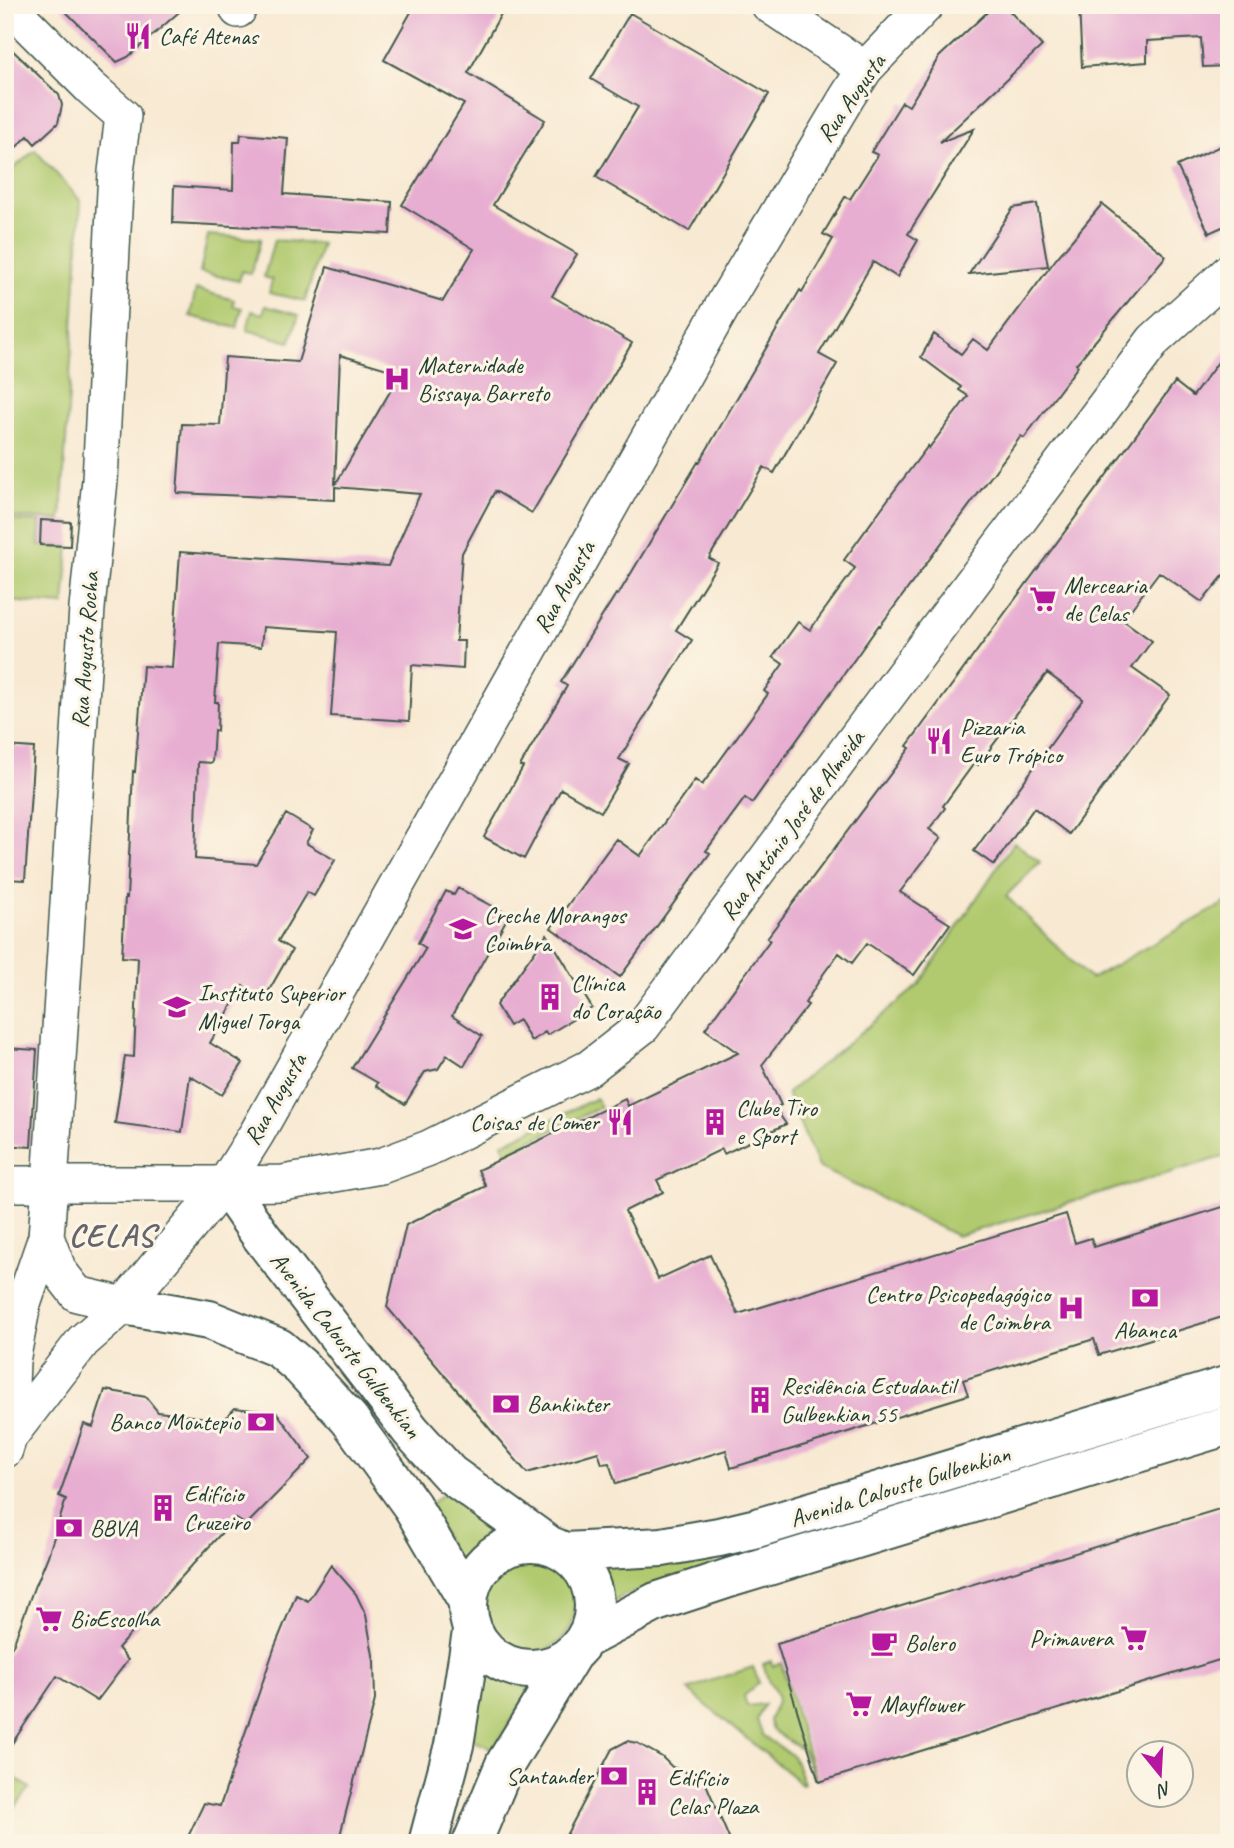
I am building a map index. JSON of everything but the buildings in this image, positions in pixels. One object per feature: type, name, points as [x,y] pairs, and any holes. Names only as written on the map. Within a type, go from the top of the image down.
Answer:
[{"type":"main road","name":"Avenida Calouste Gulbenkian","points":[[225,1184],[261,1236],[411,1431],[450,1474],[580,1565],[590,1581],[594,1600],[593,1620],[579,1647]]},
{"type":"main road","name":"Avenida Calouste Gulbenkian","points":[[124,1305],[209,1320],[279,1348],[301,1367],[349,1419],[412,1506],[469,1616],[482,1648],[498,1661],[516,1668],[536,1670],[555,1665],[579,1647],[656,1602],[1229,1425]]},
{"type":"main road","name":"Avenida Calouste Gulbenkian","points":[[469,1616],[471,1582],[481,1566],[494,1554],[510,1546],[529,1542],[556,1548],[662,1547],[719,1537],[757,1528],[1229,1385]]},
{"type":"main road","points":[[428,1843],[454,1745],[469,1616]]},
{"type":"main road","points":[[472,1843],[505,1764],[579,1647]]},
{"type":"street","name":"Rua Augusto Rocha","points":[[8,5],[124,116],[116,172],[99,502],[87,608],[46,1237]]},
{"type":"street","points":[[769,5],[865,69]]},
{"type":"street","name":"Rua Augusta","points":[[7,1444],[83,1341],[124,1305],[225,1184],[257,1133],[724,302],[865,69],[926,5]]},
{"type":"street","name":"Rua António José de Almeida","points":[[5,1184],[283,1183],[381,1166],[429,1148],[589,1068],[643,1026],[1154,340],[1229,272]]},
{"type":"street","points":[[46,1237],[59,1270],[77,1294],[124,1305]]},
{"type":"street","points":[[7,1444],[12,1361],[23,1304],[46,1237]]},
{"type":"green space","points":[[35,150],[81,201],[61,520],[5,517],[5,176]]},
{"type":"green space","points":[[208,235],[261,239],[251,274],[242,271],[239,281],[200,272]]},
{"type":"green space","points":[[274,240],[322,244],[305,301],[269,293],[272,280],[264,277]]},
{"type":"green space","points":[[196,289],[234,300],[233,306],[242,308],[237,328],[190,316]]},
{"type":"green space","points":[[265,306],[299,315],[290,342],[247,330],[252,311],[263,314]]},
{"type":"green space","points":[[5,520],[40,522],[39,545],[69,547],[64,605],[6,601]]},
{"type":"green space","points":[[1014,842],[1040,862],[1006,896],[1090,979],[1229,901],[1229,1155],[957,1236],[818,1167],[787,1093],[919,985]]},
{"type":"green space","points":[[596,1098],[601,1107],[506,1153],[502,1144]]},
{"type":"green space","points":[[447,1491],[507,1531],[481,1548],[459,1570],[430,1504]]},
{"type":"green space","points":[[709,1554],[714,1567],[625,1595],[609,1605],[606,1585],[594,1563]]},
{"type":"green space","points":[[529,1561],[546,1565],[561,1575],[571,1590],[575,1607],[571,1624],[561,1639],[546,1649],[529,1653],[512,1649],[497,1639],[487,1624],[483,1607],[487,1590],[497,1575],[512,1565]]},
{"type":"green space","points":[[771,1661],[773,1666],[781,1663],[815,1778],[803,1751],[772,1730],[769,1720],[778,1700],[763,1664]]},
{"type":"green space","points":[[477,1667],[503,1681],[531,1687],[494,1749],[471,1740]]},
{"type":"green space","points":[[753,1667],[759,1683],[744,1696],[747,1706],[764,1704],[757,1720],[763,1736],[793,1756],[804,1783],[802,1784],[688,1690]]},
{"type":"green space","points":[[5,1771],[30,1788],[5,1820]]},
{"type":"place","name":"Café Atenas","points":[[138,36]]},
{"type":"place","name":"Maternidade Bissaya Barreto","points":[[397,379]]},
{"type":"place","name":"Mercearia de Celas","points":[[1043,599]]},
{"type":"place","name":"Pizzaria Euro Trópico","points":[[939,741]]},
{"type":"place","name":"Creche Morangos Coimbra","points":[[463,929]]},
{"type":"place","name":"Clínica do Coração","points":[[550,997]]},
{"type":"place","name":"Instituto Superior Miguel Torga","points":[[177,1007]]},
{"type":"place","name":"Coisas de Comer","points":[[620,1122]]},
{"type":"place","name":"Clube Tiro e Sport","points":[[715,1122]]},
{"type":"place","name":"Abanca","points":[[1145,1298]]},
{"type":"place","name":"Centro Psicopedagógico de Coimbra","points":[[1071,1308]]},
{"type":"place","name":"Residência Estudantil Gulbenkian 55","points":[[760,1400]]},
{"type":"place","name":"Bankinter","points":[[506,1404]]},
{"type":"place","name":"Banco Montepio","points":[[261,1422]]},
{"type":"place","name":"Edifício Cruzeiro","points":[[163,1508]]},
{"type":"place","name":"BBVA","points":[[69,1528]]},
{"type":"place","name":"BioEscolha","points":[[49,1619]]},
{"type":"place","name":"Primavera","points":[[1134,1638]]},
{"type":"place","name":"Bolero","points":[[884,1643]]},
{"type":"place","name":"Mayflower","points":[[859,1704]]},
{"type":"place","name":"Santander","points":[[614,1776]]},
{"type":"place","name":"Edifício Celas Plaza","points":[[647,1792]]},
{"type":"district","name":"CELAS","points":[[112,1235]]}]
